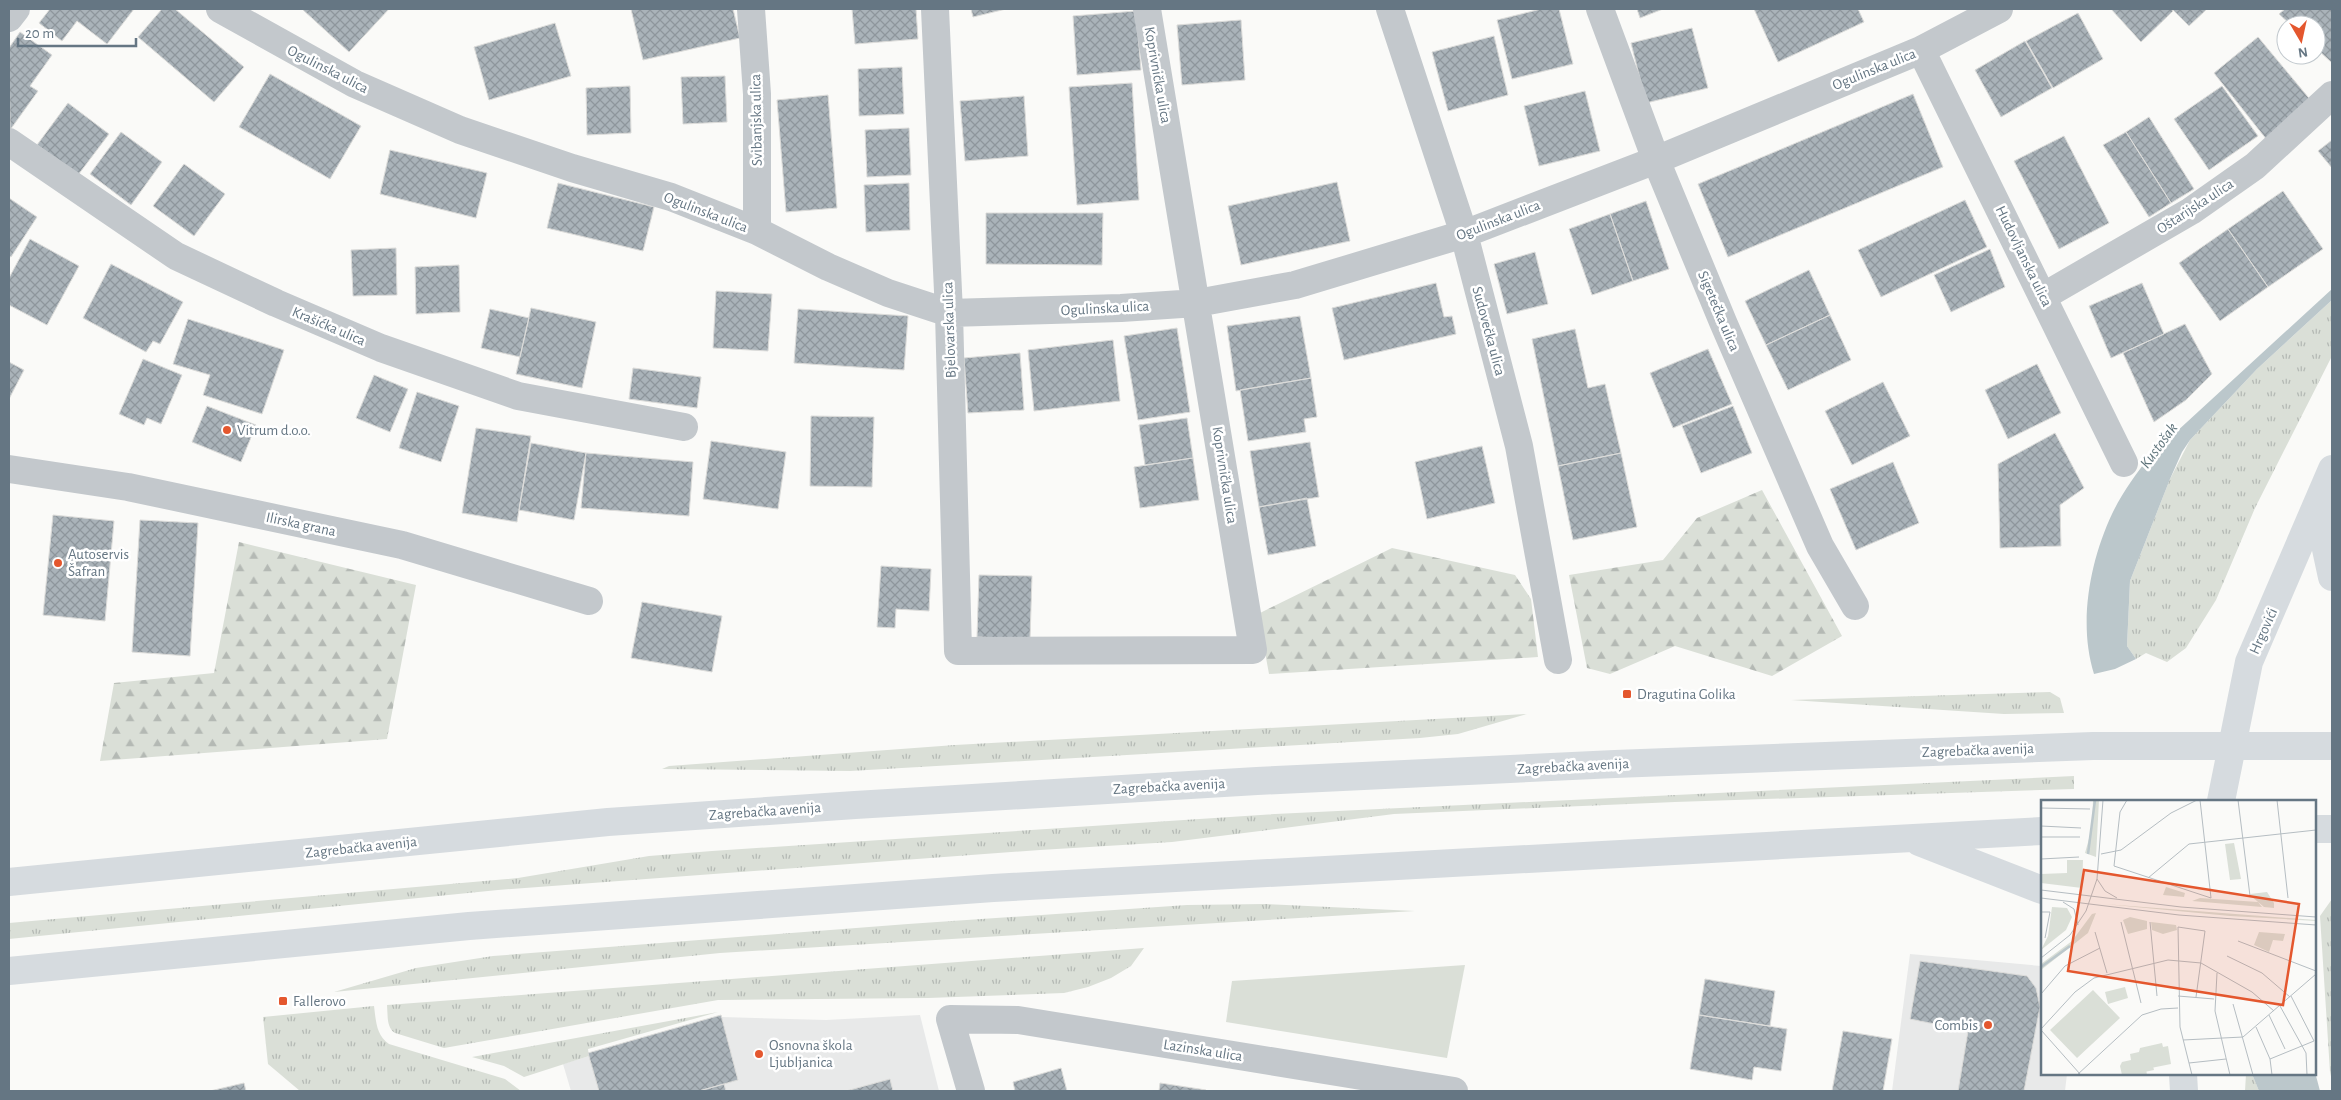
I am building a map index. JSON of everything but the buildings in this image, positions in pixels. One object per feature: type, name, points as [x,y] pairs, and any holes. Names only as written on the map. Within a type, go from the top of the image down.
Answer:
[{"type":"main road","name":"Hrgovići","points":[[2221,800],[2249,662],[2332,469]]},
{"type":"main road","points":[[2316,507],[2332,577]]},
{"type":"main road","name":"Zagrebačka avenija","points":[[9,882],[608,822],[864,804],[1257,781],[1615,764],[2093,746],[2332,746]]},
{"type":"main road","points":[[2316,829],[2332,829]]},
{"type":"main road","points":[[9,971],[469,926],[993,888],[2041,831]]},
{"type":"main road","points":[[1908,838],[2041,890]]},
{"type":"main road","points":[[2183,1075],[2184,1091]]},
{"type":"street","points":[[9,18],[16,9]]},
{"type":"street","name":"Ogulinska ulica","points":[[220,9],[355,84],[460,130],[572,168],[671,197],[757,231],[828,267],[888,293],[949,313],[1112,308],[1197,303],[1295,285],[1464,234],[1656,160],[1921,50],[1999,9]]},
{"type":"street","name":"Svibanjska ulica","points":[[751,9],[757,94],[757,231]]},
{"type":"street","name":"Bjelovarska ulica","points":[[935,9],[949,313],[958,652]]},
{"type":"street","name":"Koprivnička ulica","points":[[958,652],[1253,650],[1147,9]]},
{"type":"street","name":"Sudovečka ulica","points":[[1390,9],[1464,234],[1520,446],[1558,660]]},
{"type":"street","name":"Sigetečka ulica","points":[[1600,9],[1656,160],[1820,546],[1855,606]]},
{"type":"street","name":"Hudovljanska ulica","points":[[1921,50],[2044,296],[2124,463]]},
{"type":"street","name":"Oštarijska ulica","points":[[2044,296],[2191,211],[2255,166],[2332,95]]},
{"type":"street","name":"Krašićka ulica","points":[[9,142],[176,256],[276,303],[380,348],[518,396],[684,427]]},
{"type":"street","name":"Ilirska grana","points":[[9,469],[128,487],[402,546],[589,601]]},
{"type":"street","name":"Lazinska ulica","points":[[971,1091],[950,1019],[1018,1020],[1454,1091]]},
{"type":"shaded area","points":[[2332,289],[2332,300],[2257,369],[2190,440],[2182,452],[2130,581],[2127,646],[2136,659],[2115,669],[2094,674],[2087,634],[2087,613],[2092,572],[2104,532],[2125,491],[2150,456]]},
{"type":"shaded area","points":[[1910,954],[2041,966],[2041,1075],[2067,1075],[2065,1091],[1892,1091]]},
{"type":"shaded area","name":"Osnovna škola Ljubljanica","points":[[721,1015],[722,1017],[826,1020],[920,1015],[939,1091],[571,1091],[563,1064],[589,1056],[588,1053]]},
{"type":"shaded area","points":[[2252,1075],[2316,1075],[2320,1091],[2259,1091]]},
{"type":"green space","points":[[2332,300],[2332,356],[2255,508],[2216,600],[2186,648],[2167,662],[2146,653],[2136,659],[2127,646],[2130,581],[2170,479],[2190,440],[2257,369]]},
{"type":"green space","points":[[1762,490],[1842,636],[1772,676],[1675,646],[1610,674],[1587,668],[1569,575],[1663,560],[1697,518]]},
{"type":"green space","points":[[239,542],[416,585],[387,739],[100,761],[114,683],[214,673]]},
{"type":"green space","points":[[1392,548],[1515,575],[1531,599],[1538,657],[1269,674],[1258,614]]},
{"type":"green space","points":[[2050,692],[2060,698],[2064,713],[2004,714],[1791,700]]},
{"type":"green space","points":[[1527,714],[1458,734],[1420,738],[850,771],[662,769],[669,766],[955,745]]},
{"type":"green space","points":[[2074,776],[2074,789],[1675,802],[1394,814],[1172,842],[498,890],[9,939],[9,923],[518,878],[649,856],[712,851],[1275,814]]},
{"type":"green space","points":[[2332,899],[2332,1081],[2320,916]]},
{"type":"green space","points":[[1265,904],[1415,911],[720,953],[334,992],[416,968],[493,956],[1187,905]]},
{"type":"green space","points":[[1144,948],[1131,966],[1111,978],[1088,987],[1064,993],[928,998],[718,1000],[444,1048],[395,1033],[390,1028],[387,1005]]},
{"type":"green space","points":[[1465,965],[1447,1058],[1226,1022],[1232,981]]},
{"type":"green space","points":[[374,1006],[379,1032],[389,1044],[505,1079],[521,1091],[300,1091],[268,1064],[263,1017]]},
{"type":"green space","points":[[718,1012],[588,1049],[589,1056],[524,1077],[504,1066],[472,1057]]},
{"type":"green space","points":[[2246,1075],[2252,1075],[2259,1091],[2245,1091]]},
{"type":"place","name":"Vitrum d.o.o.","points":[[227,430]]},
{"type":"place","name":"Autoservis Šafran","points":[[58,563]]},
{"type":"place","name":"Dragutina Golika","points":[[1627,694]]},
{"type":"place","name":"Fallerovo","points":[[283,1001]]},
{"type":"place","name":"Combis","points":[[1988,1025]]},
{"type":"place","name":"Osnovna škola Ljubljanica","points":[[759,1054]]},
{"type":"water label","name":"Kustošak","points":[[2158,445]]}]
